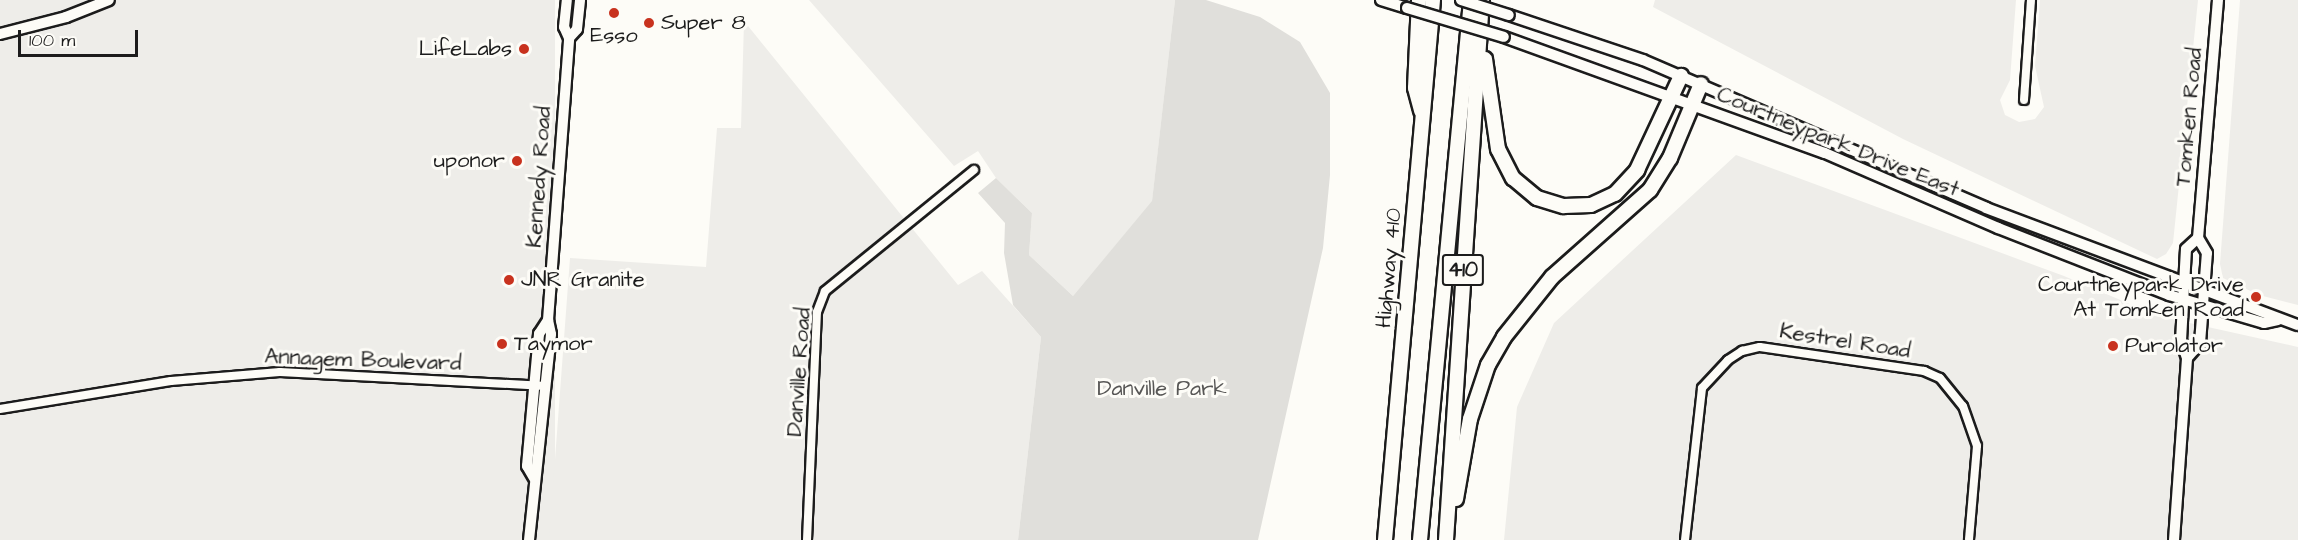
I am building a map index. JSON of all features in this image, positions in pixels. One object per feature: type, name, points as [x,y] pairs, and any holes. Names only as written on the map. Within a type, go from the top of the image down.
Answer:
[{"type":"highway","name":"Highway 410","points":[[1385,540],[1433,0]]},
{"type":"highway","points":[[1420,540],[1472,0]]},
{"type":"highway","name":"410","points":[[1447,540],[1482,0]]},
{"type":"highway","points":[[1488,0],[1485,60],[1498,149],[1514,178],[1537,198],[1564,206],[1591,205],[1615,194],[1637,170],[1681,76]]},
{"type":"highway","points":[[1413,4],[1415,88],[1424,121]]},
{"type":"highway","points":[[1447,540],[1470,419],[1488,365],[1504,337],[1551,277],[1650,190],[1693,105],[1701,84]]},
{"type":"main road","points":[[0,34],[66,16],[109,0]]},
{"type":"main road","name":"Kennedy Road","points":[[529,540],[534,478],[540,465],[551,334],[548,320],[569,38],[564,27],[567,0]]},
{"type":"main road","name":"Kennedy Road","points":[[569,38],[577,29],[580,0]]},
{"type":"main road","name":"Courtneypark Drive East","points":[[1381,0],[1413,4],[1672,96],[1825,153],[1998,228],[2183,298],[2264,323],[2278,320]]},
{"type":"main road","name":"Courtneypark Drive East","points":[[1461,0],[1681,76],[1986,208],[2263,310],[2278,320],[2298,325]]},
{"type":"main road","name":"Tomken Road","points":[[2187,358],[2200,343],[2206,253],[2198,238],[2218,0]]},
{"type":"main road","name":"Tomken Road","points":[[2174,540],[2187,358],[2181,340],[2186,249],[2198,238]]},
{"type":"main road","name":"Kennedy Road","points":[[534,478],[527,466],[539,334],[548,320]]},
{"type":"street","points":[[2024,100],[2031,0]]},
{"type":"street","name":"Danville Road","points":[[807,540],[817,312],[825,291],[974,170]]},
{"type":"street","name":"Kestrel Road","points":[[1685,540],[1696,413],[1702,388],[1728,360],[1760,347],[1924,371],[1940,378],[1963,406],[1977,446],[1969,540]]},
{"type":"street","name":"Annagem Boulevard","points":[[0,409],[171,381],[280,372],[546,387]]},
{"type":"shaded area","points":[[0,0],[555,0],[555,540],[0,540]]},
{"type":"shaded area","points":[[809,0],[1175,0],[1152,202],[1073,296],[1029,255],[1032,213],[996,178],[978,151],[954,166]]},
{"type":"shaded area","points":[[1655,0],[2016,0],[2010,80],[2000,100],[2005,115],[2019,122],[2035,119],[2044,107],[2035,66],[2040,0],[2198,0],[2173,243],[2166,254],[2157,259],[1903,139],[1653,7]]},
{"type":"shaded area","points":[[2240,0],[2298,0],[2298,305],[2259,295],[2223,278],[2220,264]]},
{"type":"shaded area","points":[[744,21],[958,285],[982,271],[1041,337],[1018,540],[549,540],[570,258],[706,267],[717,128],[741,128]]},
{"type":"shaded area","points":[[1736,155],[2064,276],[2158,316],[2298,347],[2298,540],[1504,540],[1517,407],[1554,323]]},
{"type":"green space","name":"Danville Park","points":[[1175,0],[1206,0],[1260,17],[1300,42],[1330,93],[1330,175],[1323,248],[1258,540],[1018,540],[1041,337],[1013,305],[1004,253],[1005,223],[978,193],[996,178],[1032,213],[1029,255],[1073,296],[1152,201]]},
{"type":"place","name":"Esso","points":[[614,13]]},
{"type":"place","name":"Super 8","points":[[649,23]]},
{"type":"place","name":"LifeLabs","points":[[524,49]]},
{"type":"place","name":"uponor","points":[[517,161]]},
{"type":"place","name":"JNR Granite","points":[[509,280]]},
{"type":"place","name":"Courtneypark Drive At Tomken Road","points":[[2256,297]]},
{"type":"place","name":"Taymor","points":[[502,344]]},
{"type":"place","name":"Purolator","points":[[2113,346]]}]
